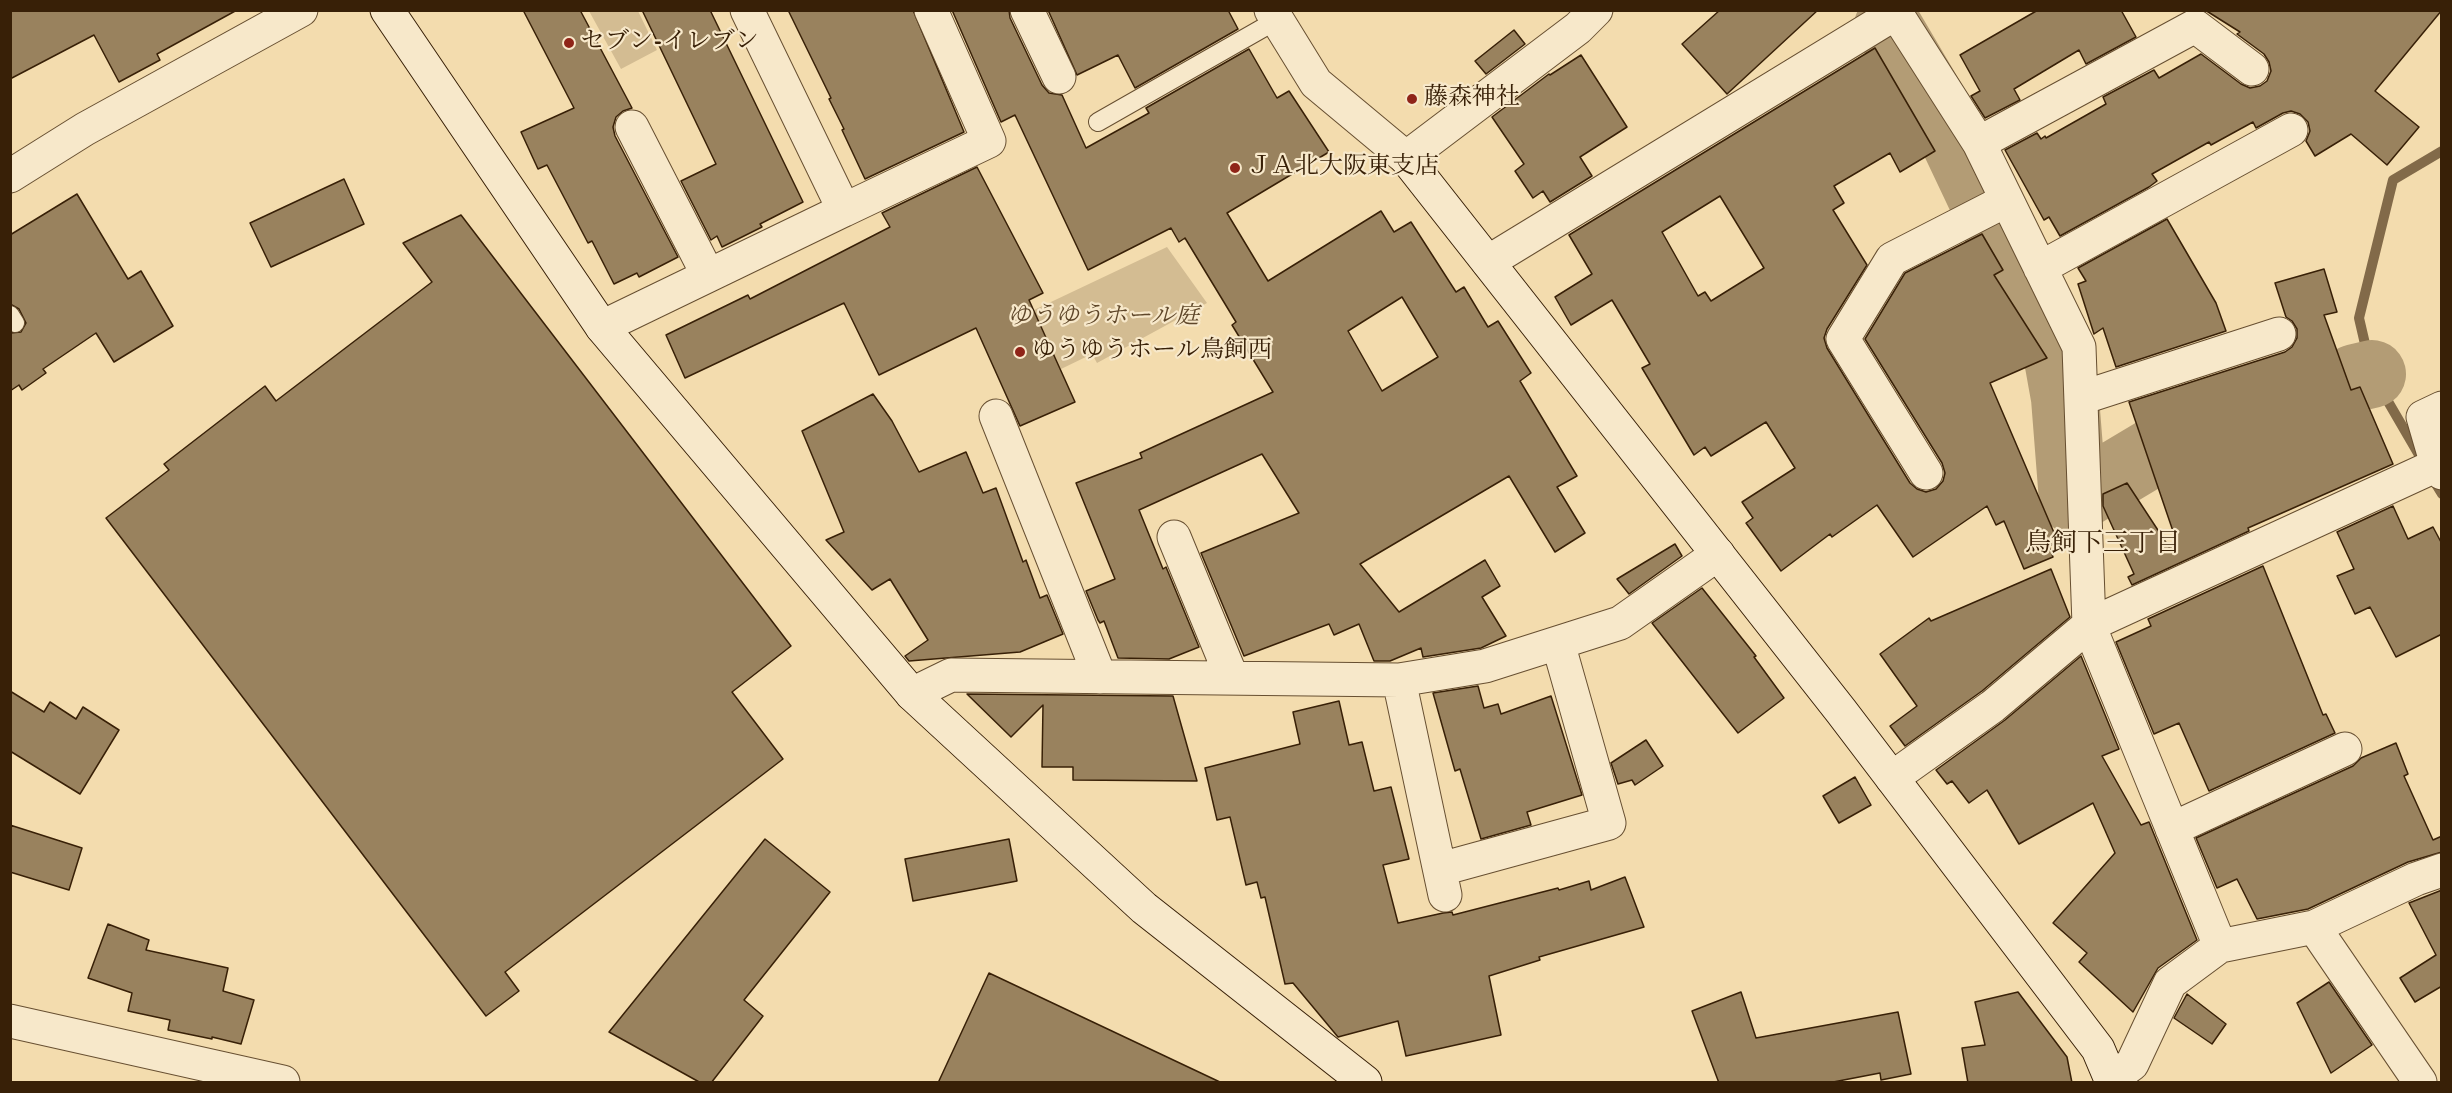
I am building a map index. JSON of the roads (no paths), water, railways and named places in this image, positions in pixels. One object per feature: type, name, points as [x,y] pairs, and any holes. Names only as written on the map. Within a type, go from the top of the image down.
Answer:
[{"type":"street","points":[[10,176],[85,129],[301,10]]},
{"type":"street","points":[[387,10],[602,327],[912,693],[1144,908],[1365,1083]]},
{"type":"street","points":[[747,10],[844,210]]},
{"type":"street","points":[[602,327],[989,141],[931,10]]},
{"type":"street","points":[[1027,10],[1059,77]]},
{"type":"street","points":[[1406,158],[1578,28],[1596,10]]},
{"type":"street","points":[[1274,15],[1316,83],[1406,158],[1718,554],[2098,1049],[2111,1081],[2132,1064],[2170,983],[2220,946],[2314,927],[2416,879],[2442,870]]},
{"type":"street","points":[[1488,262],[1889,16],[1979,143],[1991,208],[2040,268],[2079,347],[2090,625],[2220,946]]},
{"type":"street","points":[[1979,143],[2195,26],[2252,69]]},
{"type":"street","points":[[632,126],[708,276]]},
{"type":"street","points":[[2040,268],[2291,130]]},
{"type":"street","points":[[1926,473],[1843,339],[1892,259],[1991,208]]},
{"type":"street","points":[[2081,398],[2279,334]]},
{"type":"street","points":[[1892,778],[1993,706],[2090,625],[2432,470],[2423,417],[2442,408]]},
{"type":"street","points":[[996,416],[1100,677]]},
{"type":"street","points":[[1174,537],[1232,678]]},
{"type":"street","points":[[912,693],[951,675],[1399,680],[1485,666],[1620,623],[1718,554]]},
{"type":"street","points":[[1399,680],[1443,882],[1609,823],[1558,643]]},
{"type":"street","points":[[2172,829],[2345,749]]},
{"type":"street","points":[[2314,927],[2420,1083]]},
{"type":"street","points":[[10,1021],[283,1083]]},
{"type":"lane","points":[[1098,122],[1274,15]]},
{"type":"waterway","points":[[1888,26],[1950,131],[2058,359],[2065,398],[2073,500],[2170,442],[2227,430],[2262,426],[2355,378],[2372,374]]},
{"type":"waterway","points":[[2422,460],[2372,374],[2359,318],[2393,180],[2442,151]]},
{"type":"waterway","points":[[2431,476],[2442,494]]},
{"type":"place","name":"セブン-イレブン","points":[[569,43]]},
{"type":"place","name":"藤森神社","points":[[1412,99]]},
{"type":"place","name":"ＪＡ北大阪東支店","points":[[1235,168]]},
{"type":"place","name":"ゆうゆうホール鳥飼西","points":[[1020,352]]},
{"type":"district","name":"鳥飼下三丁目","points":[[2103,546]]},
{"type":"park label","name":"ゆうゆうホール庭","points":[[1103,318]]}]
